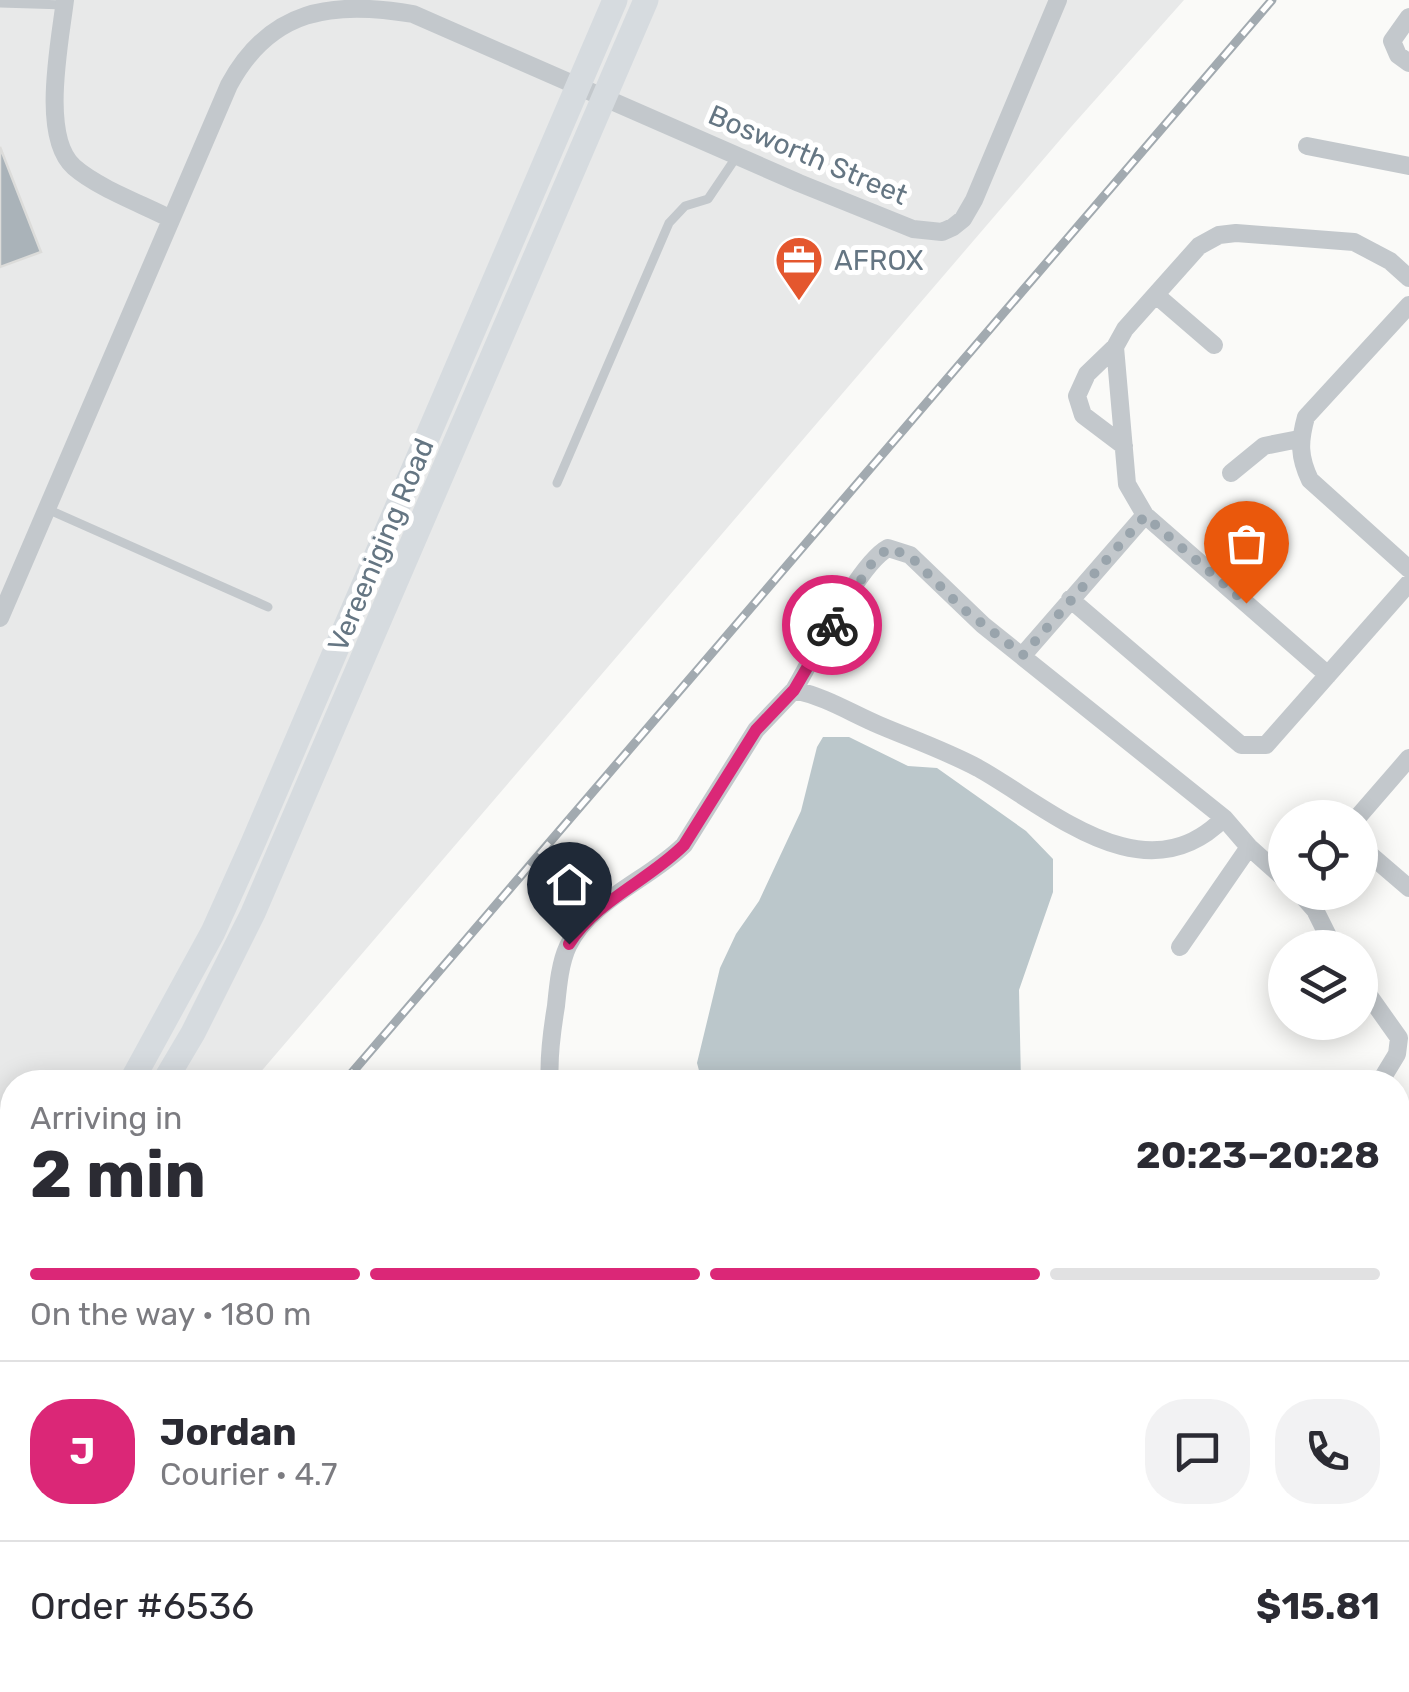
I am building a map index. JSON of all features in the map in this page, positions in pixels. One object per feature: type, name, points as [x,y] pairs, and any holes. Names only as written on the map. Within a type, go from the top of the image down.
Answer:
[{"type":"main road","name":"Vereeniging Road","points":[[138,1070],[205,946],[253,843],[614,0]]},
{"type":"main road","name":"Vereeniging Road","points":[[174,1070],[260,898],[646,0]]},
{"type":"street","name":"Bosworth Street","points":[[0,618],[229,85],[246,55],[285,21],[338,3],[417,7],[736,156],[913,229],[942,232],[963,219],[974,200],[1058,0]]},
{"type":"street","points":[[65,2],[54,115],[56,139],[63,154],[81,172],[171,219]]},
{"type":"street","points":[[1409,17],[1392,40],[1398,55],[1409,63]]},
{"type":"street","points":[[1307,146],[1409,166]]},
{"type":"street","points":[[1124,446],[1083,414],[1077,396],[1087,374],[1116,347],[1125,329],[1208,240],[1236,234],[1354,242],[1390,261],[1409,278]]},
{"type":"street","points":[[1156,295],[1214,345]]},
{"type":"street","points":[[1409,305],[1306,417],[1299,439],[1301,461],[1310,480],[1409,568]]},
{"type":"street","points":[[1116,347],[1127,484],[1145,516],[1328,675]]},
{"type":"street","points":[[1231,473],[1264,446],[1299,439]]},
{"type":"street","points":[[1023,655],[1145,516]]},
{"type":"street","points":[[551,1070],[555,1010],[569,944],[583,924],[684,845],[756,730],[794,690],[851,592],[880,552],[888,548],[910,556],[962,608],[1224,818],[1268,864]]},
{"type":"street","points":[[1070,599],[1241,745],[1266,745],[1409,584]]},
{"type":"street","points":[[794,690],[835,702],[949,753],[1080,832],[1111,844],[1160,848],[1188,844],[1207,835],[1224,818]]},
{"type":"street","points":[[1373,800],[1409,758]]},
{"type":"street","points":[[1180,947],[1249,847]]},
{"type":"street","points":[[1378,861],[1409,888]]},
{"type":"street","points":[[1378,1008],[1399,1038],[1397,1054],[1387,1070]]},
{"type":"street","points":[[1020,1692],[1030,1692]]},
{"type":"lane","points":[[0,4],[65,2]]},
{"type":"lane","points":[[557,483],[669,223],[685,206],[708,199],[736,156]]},
{"type":"lane","points":[[47,508],[268,607]]},
{"type":"shaded area","points":[[0,0],[1184,0],[262,1070],[0,1070]]},
{"type":"shaded area","points":[[823,737],[849,737],[908,766],[937,768],[1026,831],[1053,859],[1053,892],[1019,990],[1021,1070],[699,1070],[697,1063],[720,968],[736,934],[759,901],[801,811]]},
{"type":"building","points":[[0,147],[41,252],[0,267]]},
{"type":"railway","points":[[354,1070],[1272,0]]},
{"type":"way so far","points":[[832,625],[880,552],[888,548],[910,556],[962,608],[1023,655],[1145,516],[1246,603]]},
{"type":"place","name":"AFROX","points":[[799,302]]},
{"type":"route","points":[[569,944],[583,924],[684,845],[756,730],[794,690],[832,625]]}]
